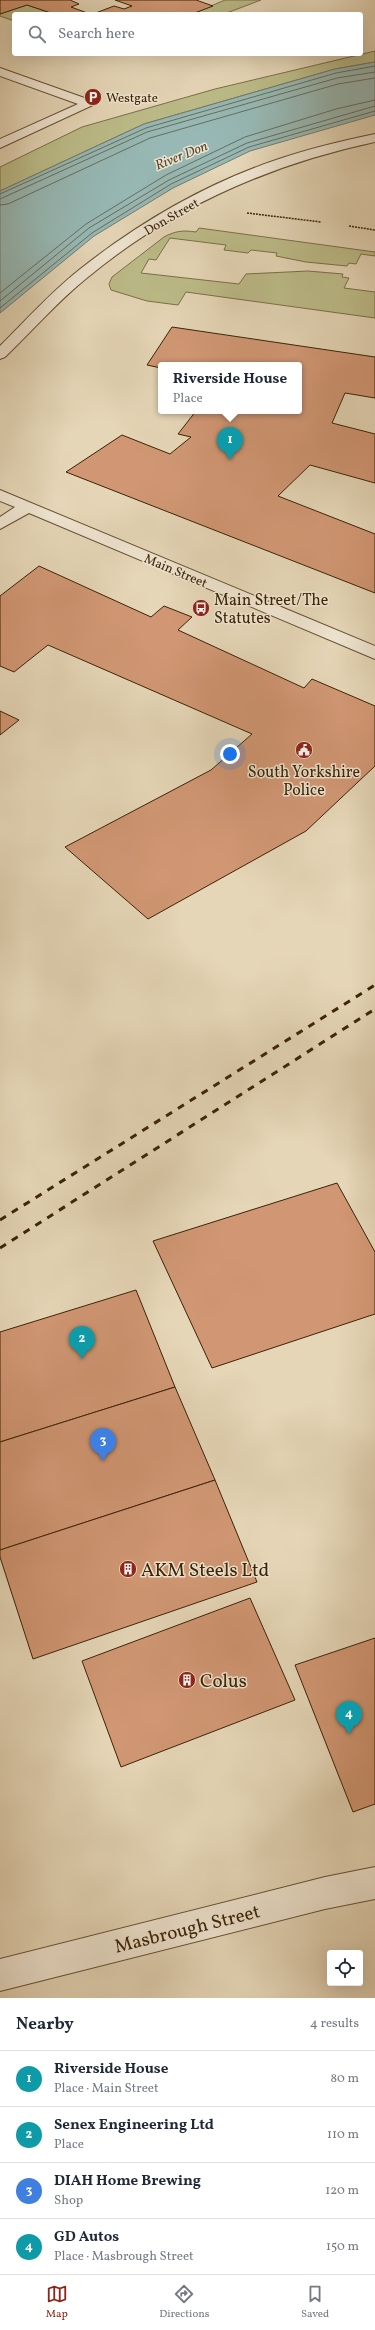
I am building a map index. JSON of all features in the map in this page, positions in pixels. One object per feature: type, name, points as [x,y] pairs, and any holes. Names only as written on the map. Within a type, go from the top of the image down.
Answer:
[{"type":"street","points":[[0,72],[89,104],[0,144]]},
{"type":"street","name":"Don Street","points":[[0,354],[83,274],[155,224],[226,185],[263,169],[306,154],[375,138]]},
{"type":"street","name":"Main Street","points":[[0,495],[375,653]]},
{"type":"street","points":[[0,524],[27,507]]},
{"type":"street","name":"Masbrough Street","points":[[0,1975],[325,1893],[375,1883]]},
{"type":"path","points":[[240,212],[321,222]]},
{"type":"path","points":[[349,226],[375,230]]},
{"type":"green space","points":[[225,0],[261,0],[229,12],[197,12]]},
{"type":"green space","points":[[27,5],[48,12],[12,12],[12,20],[0,16],[0,14]]},
{"type":"green space","points":[[375,51],[375,62],[335,69],[144,124],[0,191],[0,167],[82,127],[215,89],[354,56],[363,56],[363,54]]},
{"type":"green space","points":[[199,228],[375,252],[375,256],[361,254],[356,264],[349,263],[347,266],[306,262],[276,256],[277,253],[251,250],[248,253],[224,250],[226,245],[170,238],[156,260],[149,259],[141,273],[239,284],[246,274],[308,271],[343,274],[342,277],[349,278],[344,288],[375,292],[375,318],[186,292],[178,305],[147,301],[111,290],[109,284],[112,277],[164,237],[172,233],[187,231],[196,232]]},
{"type":"water","name":"River Don","points":[[375,62],[375,115],[250,151],[173,188],[94,236],[0,313],[0,191],[144,124],[335,69]]},
{"type":"building","points":[[0,0],[70,0],[79,4],[71,7],[85,12],[48,12],[27,5],[0,14]]},
{"type":"building","points":[[115,0],[196,0],[213,6],[197,12],[98,12],[114,6],[124,9],[132,6]]},
{"type":"building","points":[[172,327],[375,357],[375,398],[345,393],[332,423],[375,434],[375,483],[310,465],[278,496],[375,534],[375,593],[66,472],[122,435],[170,454],[191,437],[178,434],[194,414],[302,414],[302,362],[158,362],[158,367],[147,365]]},
{"type":"building","name":"South Yorkshire Police","points":[[39,566],[151,617],[164,606],[192,617],[178,630],[304,688],[312,679],[375,706],[375,766],[306,831],[148,919],[65,847],[211,770],[252,734],[48,645],[14,672],[0,666],[0,596]]},
{"type":"building","points":[[0,711],[19,720],[0,735]]},
{"type":"building","points":[[337,1183],[375,1252],[375,1314],[212,1368],[153,1241]]},
{"type":"building","points":[[136,1290],[175,1387],[0,1442],[0,1332]]},
{"type":"building","points":[[175,1387],[215,1480],[0,1550],[0,1442]]},
{"type":"building","name":"AKM Steels Ltd","points":[[215,1480],[257,1582],[33,1659],[0,1557],[0,1550]]},
{"type":"building","name":"Colus","points":[[250,1598],[295,1700],[121,1767],[82,1661]]},
{"type":"building","points":[[375,1638],[375,1804],[353,1812],[295,1665]]},
{"type":"railway","points":[[0,1220],[375,985]]},
{"type":"railway","points":[[0,1248],[375,1009]]},
{"type":"place","name":"Westgate","points":[[93,97]]},
{"type":"place","name":"Riverside House","points":[[230,460]]},
{"type":"place","name":"Main Street/The Statutes","points":[[201,608]]},
{"type":"place","name":"South Yorkshire Police","points":[[304,750]]},
{"type":"place","name":"Senex Engineering Ltd","points":[[82,1359]]},
{"type":"place","name":"DIAH Home Brewing","points":[[103,1461]]},
{"type":"place","name":"AKM Steels Ltd","points":[[128,1569]]},
{"type":"place","name":"Colus","points":[[187,1680]]},
{"type":"place","name":"GD Autos","points":[[349,1734]]}]
